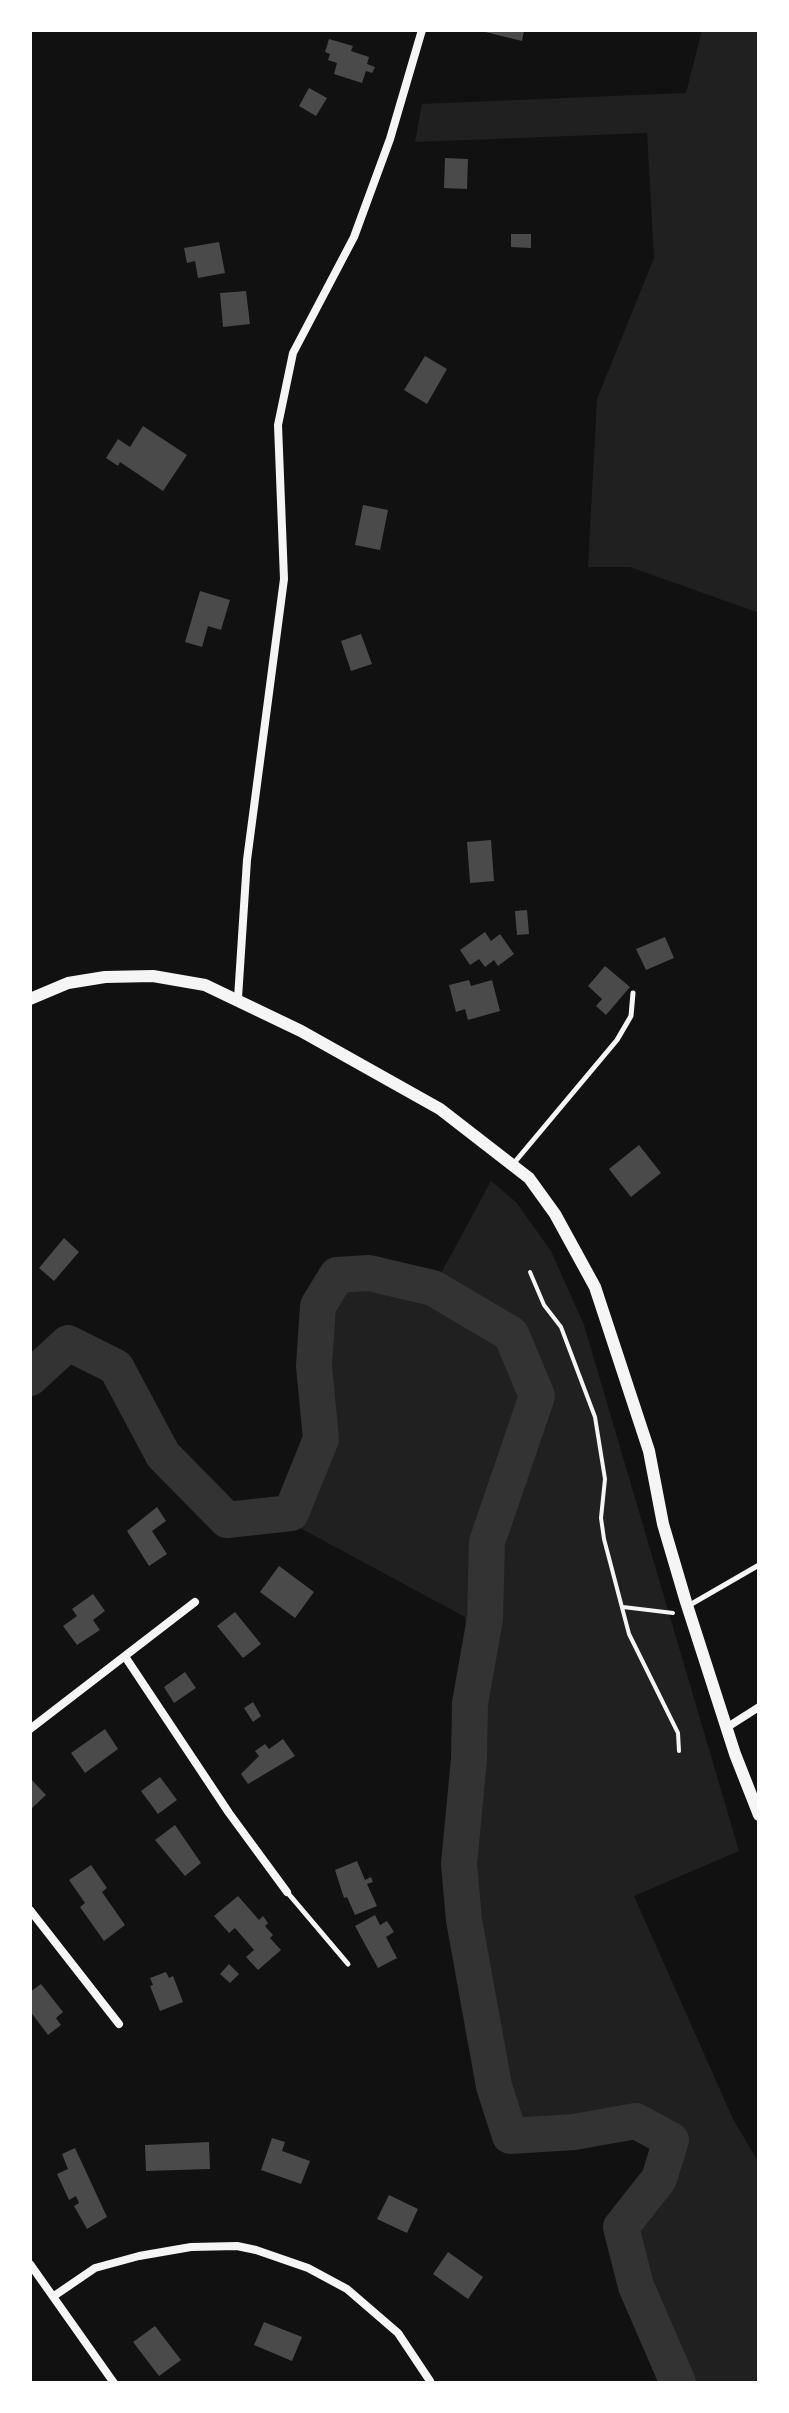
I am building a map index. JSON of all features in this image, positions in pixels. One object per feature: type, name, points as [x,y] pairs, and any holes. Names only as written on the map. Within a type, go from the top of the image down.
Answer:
[{"type":"street","points":[[238,998],[247,860],[284,579],[278,425],[293,353],[354,237],[390,139],[422,30]]},
{"type":"street","points":[[30,999],[68,983],[153,976],[205,985],[238,998],[440,1109],[529,1178],[555,1214],[595,1287],[649,1451],[663,1524],[687,1606],[726,1728],[759,1815]]},
{"type":"street","points":[[30,1729],[195,1602]]},
{"type":"street","points":[[126,1658],[229,1813],[287,1892]]},
{"type":"street","points":[[726,1728],[759,1707]]},
{"type":"street","points":[[30,1910],[119,2024]]},
{"type":"street","points":[[54,2296],[95,2268],[139,2256],[191,2247],[237,2246],[265,2252],[327,2277],[369,2306],[398,2333],[430,2381]]},
{"type":"street","points":[[30,2264],[114,2383]]},
{"type":"lane","points":[[513,1164],[617,1040],[631,1016],[633,993]]},
{"type":"lane","points":[[687,1606],[759,1565]]},
{"type":"lane","points":[[287,1892],[348,1964]]},
{"type":"path","points":[[530,1272],[544,1305],[561,1327],[595,1417],[605,1479],[601,1518],[604,1539],[636,1654],[678,1733],[679,1751]]},
{"type":"path","points":[[623,1607],[673,1613],[687,1606]]},
{"type":"shaded area","points":[[702,30],[759,30],[759,613],[630,567],[588,567],[597,399],[654,258],[647,133],[415,142],[422,104],[686,93]]},
{"type":"shaded area","points":[[491,1181],[516,1202],[551,1251],[584,1325],[739,1851],[634,1896],[733,2119],[759,2163],[759,2383],[678,2383],[636,2286],[621,2227],[659,2179],[671,2140],[636,2121],[574,2132],[510,2136],[494,2086],[464,1920],[459,1864],[469,1759],[471,1667],[465,1617],[300,1528],[291,1513],[321,1439],[314,1366],[318,1306],[337,1275],[369,1273],[433,1288]]},
{"type":"building","points":[[477,30],[524,30],[522,41]]},
{"type":"building","points":[[329,39],[353,46],[351,51],[369,57],[367,64],[375,67],[372,73],[366,71],[362,83],[334,74],[337,63],[328,60],[330,54],[325,52]]},
{"type":"building","points":[[309,88],[327,98],[316,116],[299,106]]},
{"type":"building","points":[[445,158],[468,159],[467,189],[444,188]]},
{"type":"building","points":[[511,234],[531,234],[531,248],[511,247]]},
{"type":"building","points":[[219,242],[225,273],[198,278],[195,261],[187,263],[184,248]]},
{"type":"building","points":[[246,291],[250,324],[223,327],[220,293]]},
{"type":"building","points":[[425,356],[447,369],[427,404],[404,390]]},
{"type":"building","points":[[143,426],[187,455],[163,491],[120,462],[118,466],[106,458],[118,439],[130,447]]},
{"type":"building","points":[[363,505],[388,510],[380,550],[355,545]]},
{"type":"building","points":[[200,591],[230,600],[221,630],[208,626],[202,647],[185,642]]},
{"type":"building","points":[[361,634],[372,664],[351,671],[341,641]]},
{"type":"building","points":[[491,840],[494,881],[470,883],[467,842]]},
{"type":"building","points":[[527,910],[529,934],[517,935],[515,911]]},
{"type":"building","points":[[485,932],[491,941],[500,934],[514,954],[498,966],[494,960],[485,967],[479,959],[470,965],[460,950]]},
{"type":"building","points":[[665,937],[674,958],[646,970],[636,949]]},
{"type":"building","points":[[605,966],[630,987],[606,1015],[596,1006],[602,999],[588,986]]},
{"type":"building","points":[[469,980],[471,986],[492,980],[500,1011],[468,1020],[465,1009],[456,1012],[449,985]]},
{"type":"building","points":[[639,1145],[661,1173],[631,1197],[609,1169]]},
{"type":"building","points":[[64,1238],[79,1252],[54,1281],[39,1268]]},
{"type":"building","points":[[157,1507],[166,1521],[152,1531],[167,1554],[149,1566],[127,1531]]},
{"type":"building","points":[[279,1566],[314,1592],[295,1618],[260,1592]]},
{"type":"building","points":[[93,1594],[105,1611],[93,1620],[100,1630],[77,1645],[63,1626],[77,1616],[72,1609]]},
{"type":"building","points":[[235,1612],[261,1644],[243,1658],[217,1626]]},
{"type":"building","points":[[185,1672],[196,1688],[174,1703],[164,1687]]},
{"type":"building","points":[[253,1702],[261,1716],[253,1722],[244,1708]]},
{"type":"building","points":[[105,1729],[118,1749],[85,1773],[71,1753]]},
{"type":"building","points":[[283,1739],[295,1756],[248,1784],[241,1774],[259,1756],[255,1751],[265,1744],[269,1749]]},
{"type":"building","points":[[160,1777],[177,1800],[158,1814],[141,1791]]},
{"type":"building","points":[[30,1778],[46,1795],[30,1810]]},
{"type":"building","points":[[175,1825],[201,1863],[185,1876],[155,1840]]},
{"type":"building","points":[[357,1861],[365,1880],[371,1877],[373,1882],[367,1884],[377,1906],[355,1915],[347,1897],[344,1898],[335,1870]]},
{"type":"building","points":[[91,1865],[107,1888],[102,1892],[125,1925],[104,1941],[80,1907],[85,1903],[69,1880]]},
{"type":"building","points":[[238,1896],[259,1920],[263,1916],[268,1923],[265,1926],[273,1935],[270,1938],[281,1950],[258,1970],[246,1957],[254,1950],[235,1928],[229,1933],[214,1916]]},
{"type":"building","points":[[375,1915],[380,1925],[387,1921],[394,1932],[386,1937],[397,1958],[378,1968],[355,1926]]},
{"type":"building","points":[[229,1964],[239,1974],[230,1983],[220,1974]]},
{"type":"building","points":[[166,1972],[169,1978],[173,1976],[183,2002],[160,2011],[150,1978]]},
{"type":"building","points":[[41,1984],[63,2012],[56,2018],[61,2025],[48,2035],[30,2011],[30,1992]]},
{"type":"building","points":[[272,2138],[285,2142],[282,2151],[310,2161],[301,2184],[261,2170]]},
{"type":"building","points":[[209,2142],[210,2169],[146,2171],[145,2145]]},
{"type":"building","points":[[75,2148],[107,2217],[87,2229],[74,2206],[79,2203],[76,2196],[69,2200],[57,2174],[68,2169],[62,2154]]},
{"type":"building","points":[[389,2195],[418,2209],[407,2233],[377,2219]]},
{"type":"building","points":[[448,2252],[483,2277],[468,2299],[433,2274]]},
{"type":"building","points":[[264,2322],[302,2337],[292,2361],[254,2345]]},
{"type":"building","points":[[155,2326],[181,2360],[159,2376],[133,2342]]},
{"type":"waterway","points":[[30,1378],[68,1343],[116,1367],[163,1455],[227,1520],[291,1513],[321,1439],[314,1366],[318,1306],[337,1275],[369,1273],[433,1288],[511,1334],[537,1396],[487,1542],[485,1619],[470,1703],[469,1759],[459,1864],[464,1920],[494,2086],[510,2136],[574,2132],[636,2121],[671,2140],[659,2179],[621,2227],[636,2286],[678,2383]]}]
